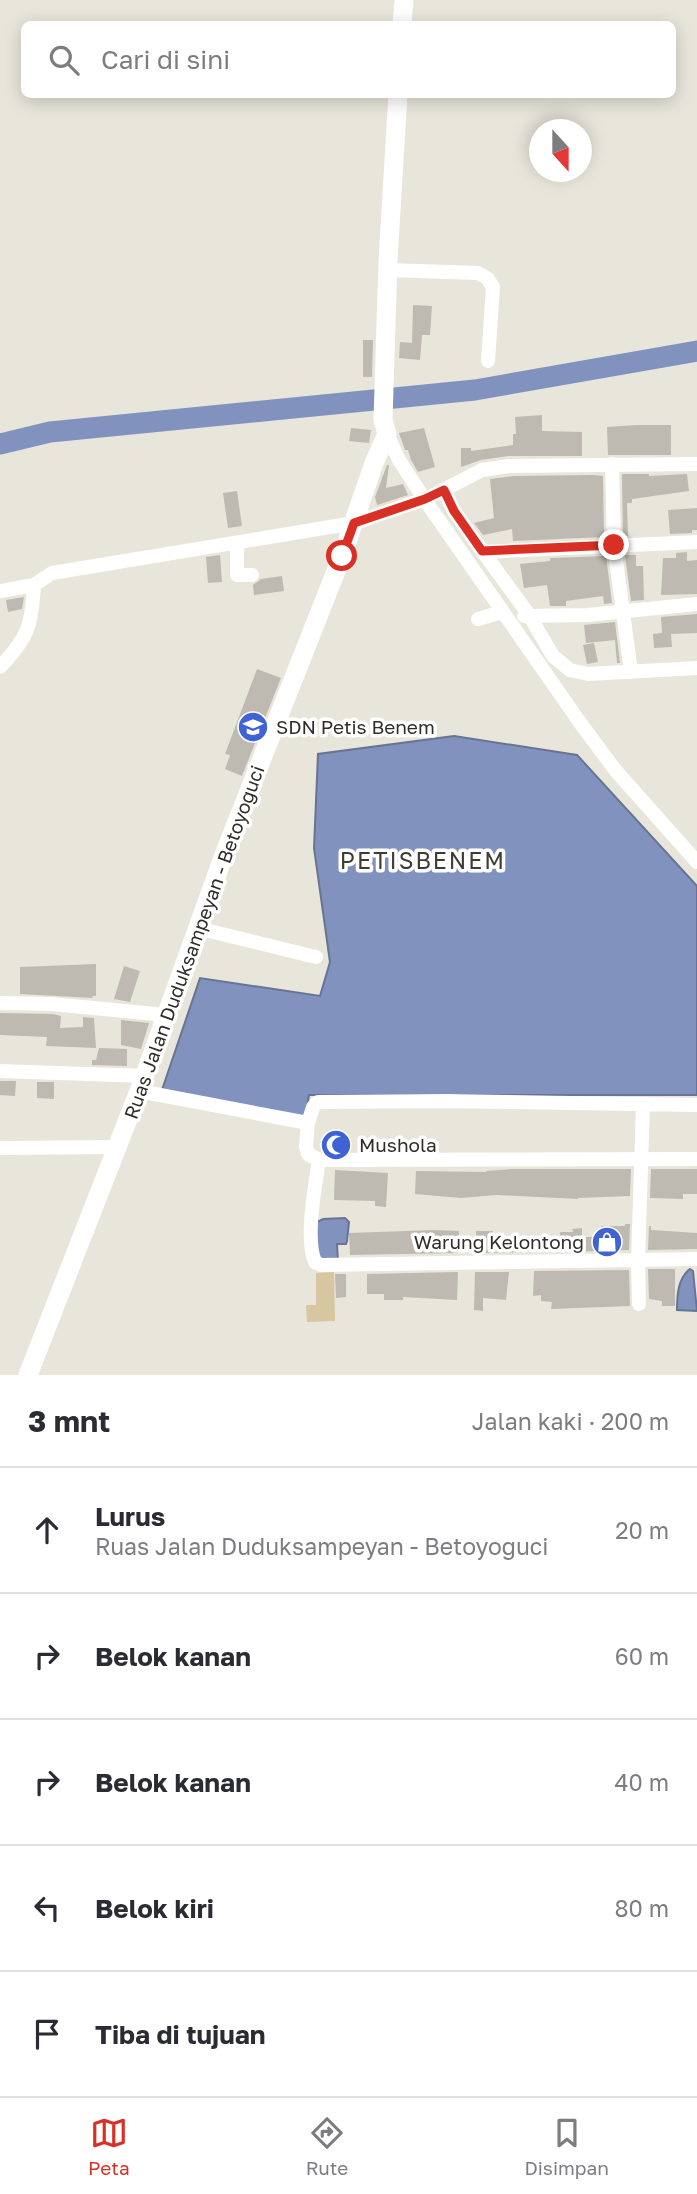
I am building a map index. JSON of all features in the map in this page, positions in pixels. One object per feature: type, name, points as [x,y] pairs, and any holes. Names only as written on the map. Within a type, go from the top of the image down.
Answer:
[{"type":"main road","points":[[402,21],[404,0]]},
{"type":"main road","name":"Ruas Jalan Duduksampeyan - Betoyoguci","points":[[28,1375],[118,1147],[197,928],[354,523],[385,427],[388,270],[398,98]]},
{"type":"street","points":[[388,270],[478,273],[487,278],[493,287],[488,361]]},
{"type":"street","points":[[385,427],[399,460],[433,496],[616,771],[697,862]]},
{"type":"street","points":[[612,464],[614,545],[631,672]]},
{"type":"street","points":[[0,591],[34,585],[61,571],[354,523],[433,496],[482,470],[509,466],[697,464]]},
{"type":"street","points":[[433,496],[454,511],[482,551],[516,617],[570,670],[588,674],[697,667]]},
{"type":"street","points":[[482,551],[697,542]]},
{"type":"street","points":[[237,543],[237,575],[252,575]]},
{"type":"street","points":[[0,667],[26,636],[32,615],[34,585]]},
{"type":"street","points":[[478,618],[588,615],[697,604]]},
{"type":"street","points":[[197,928],[316,957]]},
{"type":"street","points":[[0,1003],[52,1004],[166,1015]]},
{"type":"street","points":[[0,1071],[142,1084],[307,1123]]},
{"type":"street","points":[[697,1105],[318,1102],[313,1107],[307,1123],[306,1146],[308,1154],[318,1160],[697,1159]]},
{"type":"street","points":[[639,1304],[643,1105]]},
{"type":"street","points":[[0,1148],[118,1147]]},
{"type":"street","points":[[318,1160],[311,1219],[312,1256],[317,1265],[697,1259]]},
{"type":"shaded area","points":[[334,1272],[335,1321],[307,1322],[306,1305],[316,1305],[316,1273]]},
{"type":"water","points":[[454,736],[577,755],[697,886],[697,1095],[309,1095],[305,1120],[162,1090],[200,978],[320,996],[330,962],[314,848],[318,754]]},
{"type":"water","points":[[345,1218],[349,1222],[347,1241],[346,1244],[337,1244],[338,1262],[319,1264],[315,1223],[323,1219]]},
{"type":"water","points":[[690,1269],[693,1271],[697,1311],[677,1310],[681,1282]]},
{"type":"building","points":[[413,305],[432,306],[430,335],[422,335],[420,360],[399,358],[400,342],[412,343]]},
{"type":"building","points":[[363,340],[373,340],[372,377],[363,377]]},
{"type":"building","points":[[542,415],[542,431],[582,432],[582,456],[508,456],[481,460],[461,467],[461,448],[471,448],[471,451],[513,445],[513,434],[516,434],[515,417]]},
{"type":"building","points":[[671,425],[671,455],[608,455],[607,427]]},
{"type":"building","points":[[351,428],[371,430],[369,443],[349,441]]},
{"type":"building","points":[[424,428],[435,467],[418,472],[399,433]]},
{"type":"building","points":[[387,465],[386,488],[403,484],[408,495],[377,505],[375,497]]},
{"type":"building","points":[[622,474],[687,474],[689,491],[632,499],[632,503],[627,503],[628,536],[623,536]]},
{"type":"building","points":[[513,476],[603,476],[604,537],[513,541],[512,529],[483,535],[474,523],[494,518],[490,479]]},
{"type":"building","points":[[237,491],[242,526],[228,528],[223,493]]},
{"type":"building","points":[[697,508],[697,530],[692,530],[692,533],[670,534],[668,510]]},
{"type":"building","points":[[687,552],[687,561],[697,560],[697,594],[661,595],[663,558],[676,558],[676,553]]},
{"type":"building","points":[[220,555],[222,582],[208,583],[206,557]]},
{"type":"building","points":[[625,555],[636,555],[636,566],[643,566],[644,600],[631,601]]},
{"type":"building","points":[[606,556],[612,603],[604,604],[603,596],[566,601],[566,606],[550,606],[547,585],[524,588],[520,564],[550,561],[550,558]]},
{"type":"building","points":[[282,576],[284,591],[254,595],[253,585],[261,579]]},
{"type":"building","points":[[24,597],[22,609],[8,612],[6,600]]},
{"type":"building","points":[[697,614],[697,633],[671,634],[672,647],[654,648],[653,634],[662,633],[661,617]]},
{"type":"building","points":[[615,622],[620,663],[617,663],[615,640],[586,643],[584,625]]},
{"type":"building","points":[[594,643],[598,662],[587,664],[583,645]]},
{"type":"building","name":"SDN Petis Benem","points":[[257,669],[281,678],[242,776],[225,769],[230,755],[225,754]]},
{"type":"building","points":[[96,964],[96,996],[92,996],[93,998],[20,994],[20,967]]},
{"type":"building","points":[[124,966],[140,971],[130,1002],[114,999]]},
{"type":"building","points":[[0,1013],[61,1016],[60,1028],[83,1027],[83,1017],[94,1018],[96,1048],[46,1046],[47,1037],[0,1035]]},
{"type":"building","points":[[121,1020],[149,1023],[141,1049],[121,1045]]},
{"type":"building","points":[[99,1048],[127,1049],[127,1066],[92,1065]]},
{"type":"building","points":[[0,1081],[16,1081],[15,1096],[0,1095]]},
{"type":"building","points":[[37,1082],[54,1082],[54,1099],[37,1098]]},
{"type":"building","name":"Mushola","points":[[349,1136],[350,1150],[323,1150],[322,1137]]},
{"type":"building","points":[[512,1169],[631,1169],[630,1196],[578,1199],[496,1195],[461,1198],[415,1194],[416,1171],[486,1172]]},
{"type":"building","points":[[651,1169],[697,1169],[697,1194],[683,1194],[683,1199],[650,1198]]},
{"type":"building","points":[[335,1170],[388,1173],[386,1207],[375,1206],[375,1201],[334,1200]]},
{"type":"building","points":[[630,1224],[629,1250],[561,1252],[560,1232],[573,1232],[572,1229],[582,1228],[582,1237],[601,1237],[601,1226]]},
{"type":"building","points":[[649,1226],[651,1230],[697,1233],[697,1249],[648,1250]]},
{"type":"building","points":[[459,1231],[458,1253],[350,1255],[349,1233]]},
{"type":"building","points":[[476,1231],[493,1231],[493,1238],[532,1237],[532,1252],[476,1253]]},
{"type":"building","points":[[648,1269],[675,1269],[675,1306],[662,1306],[662,1301],[649,1299]]},
{"type":"building","points":[[629,1270],[630,1306],[551,1309],[552,1302],[541,1301],[541,1295],[533,1296],[534,1271]]},
{"type":"building","points":[[458,1272],[457,1300],[403,1297],[403,1300],[384,1300],[384,1294],[367,1294],[367,1274]]},
{"type":"building","points":[[475,1272],[509,1272],[506,1300],[483,1298],[483,1311],[474,1310]]},
{"type":"building","points":[[335,1274],[346,1274],[346,1297],[336,1298]]},
{"type":"waterway","points":[[0,444],[50,432],[475,390],[697,351]]},
{"type":"place","name":"SDN Petis Benem","points":[[253,727]]},
{"type":"place","name":"Mushola","points":[[336,1145]]},
{"type":"place","name":"Warung Kelontong","points":[[607,1242]]},
{"type":"district","name":"PETISBENEM","points":[[423,861]]},
{"type":"route","points":[[342,556],[354,523],[444,490],[454,511],[482,551],[614,545]]}]
